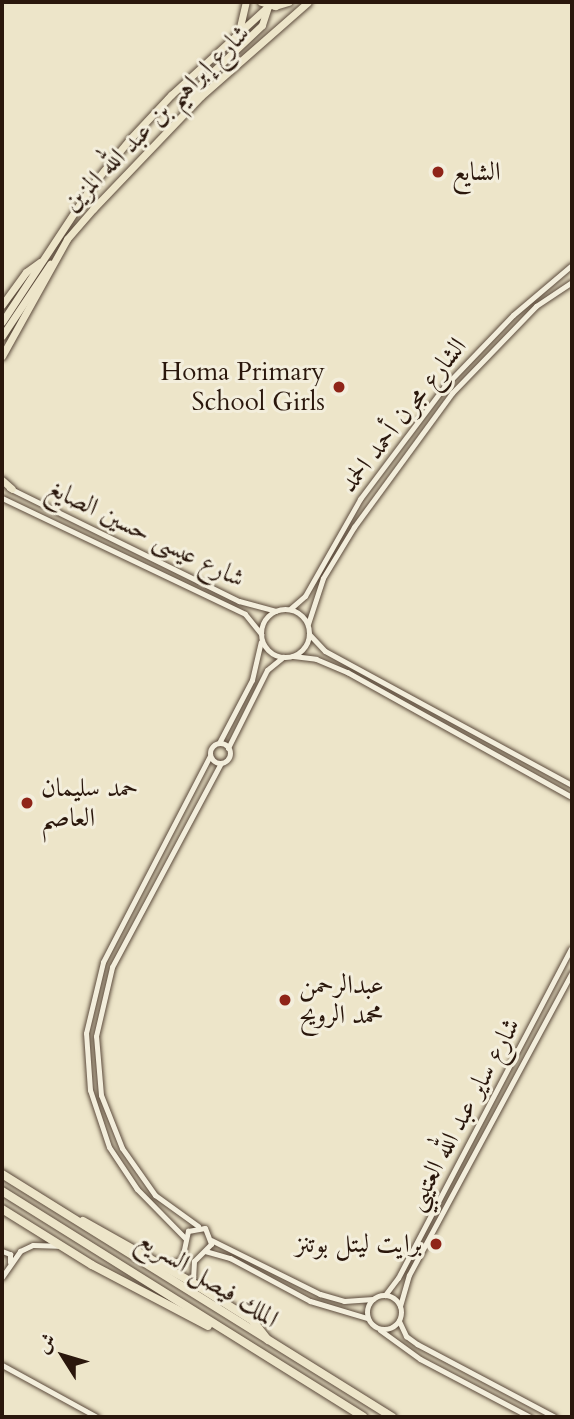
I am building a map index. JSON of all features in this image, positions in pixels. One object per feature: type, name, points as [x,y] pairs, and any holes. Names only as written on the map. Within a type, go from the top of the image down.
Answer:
[{"type":"highway","name":"الملك فيصل السريع","points":[[2,1174],[392,1417]]},
{"type":"highway","name":"الملك فيصل السريع","points":[[2,1191],[363,1417]]},
{"type":"highway","points":[[2,1209],[63,1247],[234,1336]]},
{"type":"highway","points":[[72,1219],[107,1231],[166,1266],[253,1321],[270,1342]]},
{"type":"highway","points":[[370,1404],[398,1417]]},
{"type":"main road","points":[[233,37],[245,19],[246,2]]},
{"type":"main road","points":[[2,322],[93,184],[129,140],[268,3],[288,2]]},
{"type":"main road","name":"شارع إبراهيم بن عبد الله المزين","points":[[2,336],[67,239],[176,121],[309,2]]},
{"type":"main road","points":[[176,121],[203,81],[262,25],[268,3]]},
{"type":"main road","name":"شارع إبراهيم بن عبد الله المزين","points":[[2,356],[67,239]]},
{"type":"main road","points":[[2,305],[26,272],[44,260]]},
{"type":"main road","points":[[2,482],[12,489]]},
{"type":"street","name":"الشارع مجرن أحمد الحمد","points":[[290,609],[305,596],[347,519],[457,371],[523,305],[572,265]]},
{"type":"street","name":"الشارع مجرن أحمد الحمد","points":[[308,624],[335,557],[424,430],[464,379],[536,306],[572,282]]},
{"type":"street","points":[[457,371],[464,379]]},
{"type":"street","points":[[416,424],[418,430],[424,430]]},
{"type":"street","name":"شارع عيسى حسين الصايغ","points":[[12,489],[239,601],[276,611]]},
{"type":"street","name":"شارع عيسى حسين الصايغ","points":[[2,498],[245,614],[261,636]]},
{"type":"street","points":[[78,534],[83,524]]},
{"type":"street","points":[[293,656],[304,647],[309,634],[308,624],[290,609],[276,611],[265,620],[252,680],[219,743],[211,748],[211,756],[103,962],[86,1032],[88,1078],[96,1114],[125,1174],[185,1241],[203,1252],[230,1258],[317,1304],[367,1318],[420,1359],[530,1417]]},
{"type":"street","points":[[309,634],[325,652],[572,785]]},
{"type":"street","points":[[261,636],[269,651],[283,657],[317,659],[347,672],[572,797]]},
{"type":"street","points":[[283,657],[267,670],[228,748],[229,757],[221,763],[112,967],[96,1036],[98,1076],[107,1116],[147,1185],[180,1217],[208,1230],[212,1240],[320,1294],[344,1301],[373,1299],[385,1295],[400,1306],[399,1321],[405,1336],[555,1417]]},
{"type":"street","points":[[219,743],[228,748]]},
{"type":"street","points":[[211,756],[221,763]]},
{"type":"street","points":[[572,941],[572,950]]},
{"type":"street","name":"شارع ساير عبد الله العتيبي","points":[[385,1295],[572,950]]},
{"type":"street","points":[[103,962],[112,967]]},
{"type":"street","name":"شارع ساير عبد الله العتيبي","points":[[400,1306],[409,1275],[572,972]]},
{"type":"street","points":[[497,1114],[492,1107],[503,1080]]},
{"type":"street","points":[[166,1266],[183,1259],[185,1241],[198,1226]]},
{"type":"street","points":[[193,1283],[192,1266],[212,1240]]},
{"type":"street","points":[[2,1277],[10,1262],[33,1245],[63,1247]]},
{"type":"street","points":[[2,1251],[10,1254],[10,1262]]},
{"type":"street","points":[[367,1318],[373,1299]]},
{"type":"street","points":[[380,1329],[399,1321]]},
{"type":"street","points":[[2,1365],[97,1417]]},
{"type":"place","name":"الشايع","points":[[438,172]]},
{"type":"place","name":"Homa Primary School Girls","points":[[339,387]]},
{"type":"place","name":"حمد سليمان العاصم","points":[[27,803]]},
{"type":"place","name":"عبدالرحمن محمد الرويح","points":[[285,1000]]},
{"type":"place","name":"برايت ليتل بوتنز","points":[[436,1244]]}]
